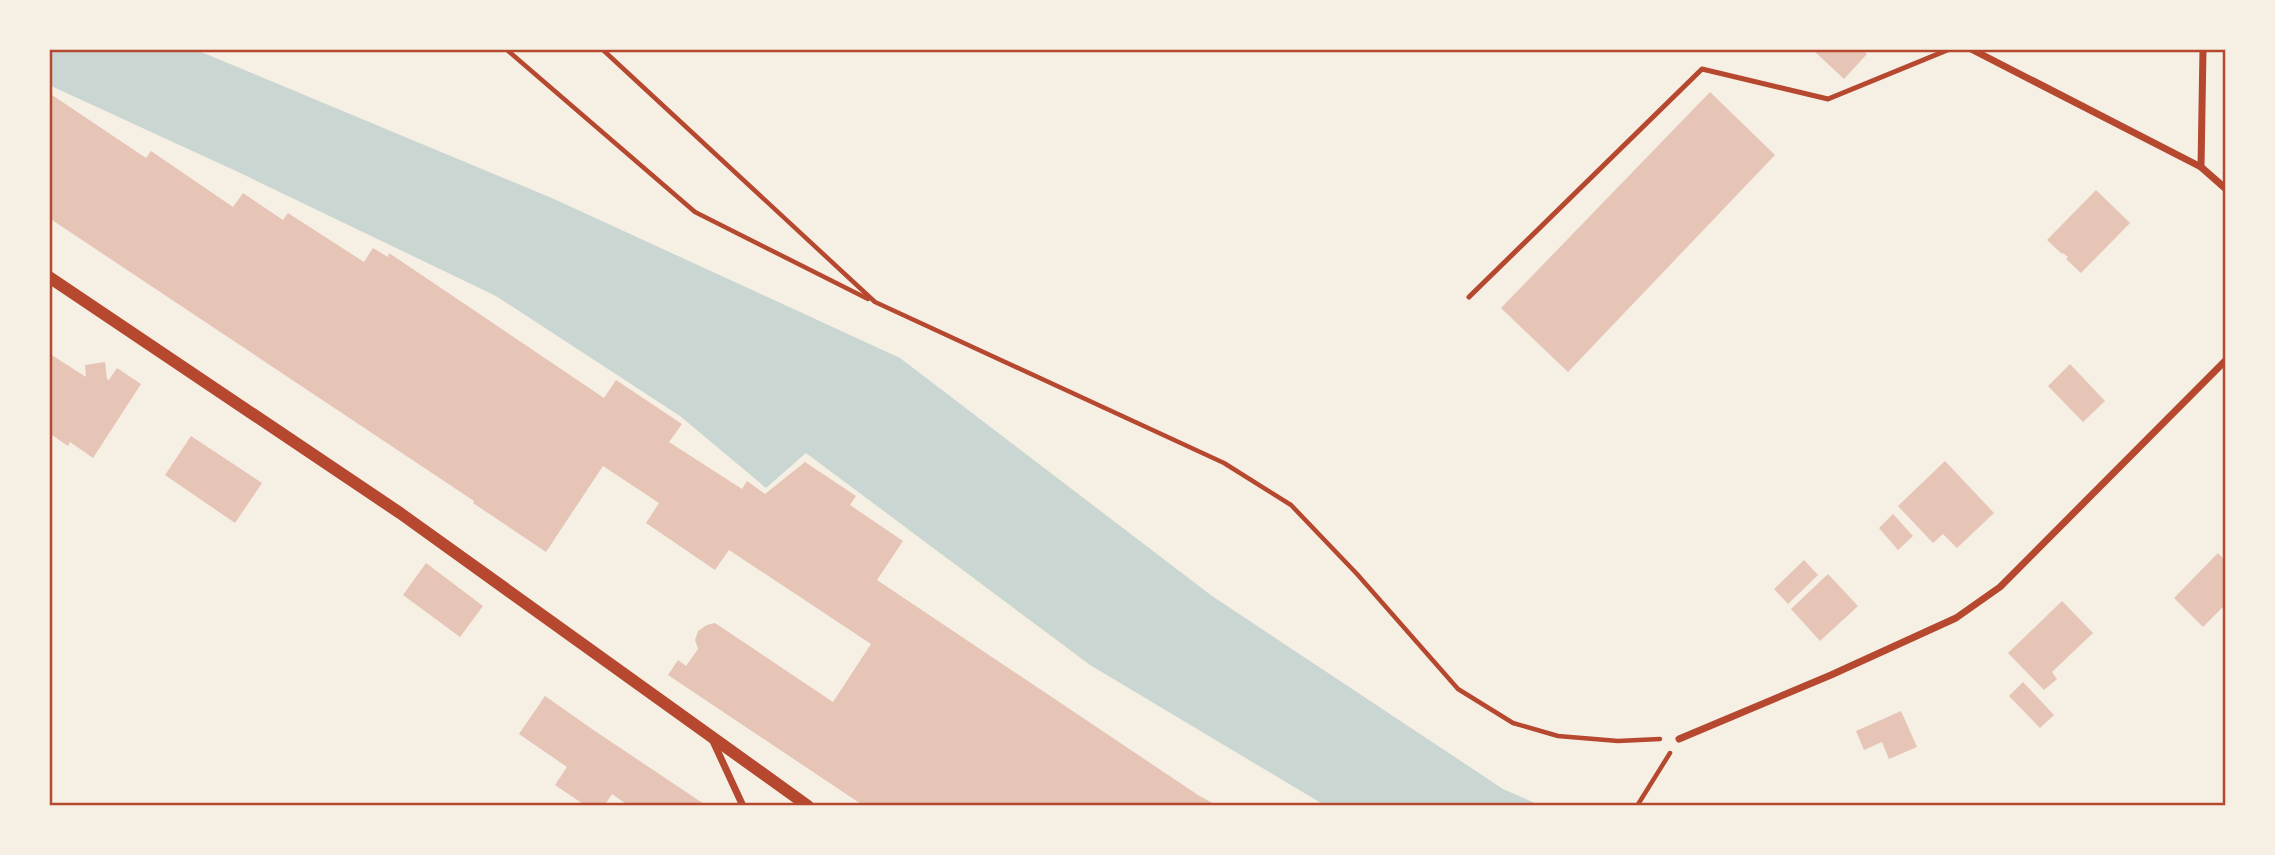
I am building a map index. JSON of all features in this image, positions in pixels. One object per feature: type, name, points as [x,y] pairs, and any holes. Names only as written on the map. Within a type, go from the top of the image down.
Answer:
[{"type":"street","points":[[1970,49],[2201,167],[2226,189]]},
{"type":"street","points":[[2201,167],[2203,49]]},
{"type":"street","points":[[49,277],[400,513],[808,806]]},
{"type":"street","points":[[1679,739],[1831,675],[1956,618],[2000,587],[2226,360]]},
{"type":"street","points":[[710,735],[743,806]]},
{"type":"lane","points":[[1469,297],[1702,69],[1828,99],[1950,49]]},
{"type":"path","points":[[506,49],[695,212],[875,302],[1224,463],[1291,505],[1357,574],[1458,689],[1513,723],[1558,736],[1618,741],[1679,739]]},
{"type":"path","points":[[602,49],[875,302]]},
{"type":"path","points":[[1637,806],[1679,739]]},
{"type":"shaded area","points":[[49,49],[194,49],[554,199],[900,358],[1212,596],[1503,789],[1542,806],[1326,806],[1090,665],[806,453],[766,488],[680,416],[496,296],[49,85]]},
{"type":"building","points":[[1812,49],[1862,49],[1867,54],[1844,79]]},
{"type":"building","points":[[1710,92],[1775,155],[1568,372],[1501,308]]},
{"type":"building","points":[[49,93],[146,158],[151,151],[233,207],[243,193],[283,220],[288,213],[364,262],[373,248],[388,257],[389,253],[604,398],[616,380],[682,424],[669,442],[742,489],[747,481],[765,494],[805,462],[856,496],[850,505],[903,541],[877,580],[1218,806],[864,806],[668,675],[678,660],[686,666],[698,649],[695,640],[698,631],[715,623],[833,702],[871,644],[729,550],[715,570],[646,523],[659,503],[603,466],[546,552],[473,503],[474,501],[49,218]]},
{"type":"building","points":[[2096,190],[2130,223],[2081,273],[2066,259],[2068,257],[2047,240]]},
{"type":"building","points":[[50,354],[86,377],[85,365],[105,362],[107,379],[109,380],[117,368],[141,384],[93,458],[70,442],[68,446],[49,433],[49,398],[52,394],[49,392]]},
{"type":"building","points":[[2070,364],[2105,401],[2083,422],[2048,386]]},
{"type":"building","points":[[191,436],[262,483],[235,523],[165,475]]},
{"type":"building","points":[[1945,461],[1994,513],[1957,548],[1943,534],[1933,543],[1898,506]]},
{"type":"building","points":[[1893,514],[1913,536],[1898,550],[1879,528]]},
{"type":"building","points":[[2218,553],[2226,561],[2226,604],[2203,627],[2174,598]]},
{"type":"building","points":[[1804,560],[1818,575],[1788,604],[1774,589]]},
{"type":"building","points":[[426,563],[483,606],[460,637],[403,595]]},
{"type":"building","points":[[1828,574],[1858,606],[1820,641],[1791,609]]},
{"type":"building","points":[[2062,601],[2093,633],[2052,672],[2057,679],[2044,690],[2008,653]]},
{"type":"building","points":[[2023,682],[2054,715],[2040,728],[2009,696]]},
{"type":"building","points":[[545,696],[707,806],[629,806],[612,794],[604,806],[586,806],[555,785],[567,767],[519,734]]},
{"type":"building","points":[[1901,711],[1917,747],[1889,759],[1882,742],[1864,750],[1856,731]]}]
